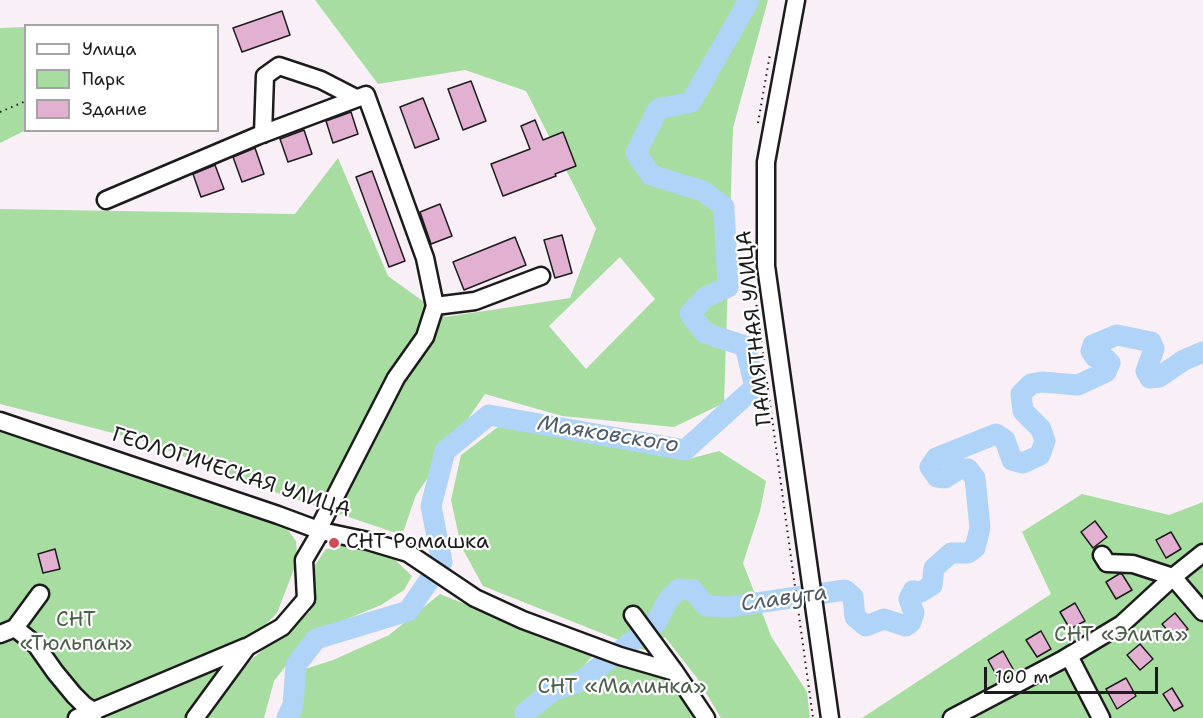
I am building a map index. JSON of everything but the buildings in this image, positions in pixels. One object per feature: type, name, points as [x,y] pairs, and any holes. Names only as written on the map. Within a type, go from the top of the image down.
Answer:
[{"type":"street","name":"ПАМЯТНАЯ УЛИЦА","points":[[796,0],[766,162],[766,255],[830,718]]},
{"type":"street","points":[[77,718],[247,646],[282,627],[306,598],[304,560],[396,378],[425,337],[435,306],[425,258],[361,97],[279,66],[265,76],[263,134]]},
{"type":"street","points":[[106,200],[263,134],[361,97]]},
{"type":"street","points":[[435,306],[475,301],[541,276]]},
{"type":"street","name":"ГЕОЛОГИЧЕСКАЯ УЛИЦА","points":[[0,421],[131,464],[319,531],[368,541],[408,553],[475,598],[523,620],[620,656],[675,672]]},
{"type":"street","points":[[952,718],[1070,656],[1122,624],[1203,553]]},
{"type":"street","points":[[1102,555],[1107,563],[1133,564],[1173,577],[1203,612]]},
{"type":"street","points":[[40,594],[7,631],[36,645],[74,695],[95,712]]},
{"type":"street","points":[[633,615],[706,718]]},
{"type":"street","points":[[195,718],[247,646]]},
{"type":"street","points":[[1070,656],[1101,718]]},
{"type":"path","points":[[0,112],[24,102]]},
{"type":"green space","points":[[315,0],[768,0],[733,128],[724,403],[674,427],[562,416],[485,394],[416,495],[402,535],[283,495],[144,441],[0,404],[0,209],[295,214],[338,158],[388,276],[445,317],[570,298],[596,229],[526,91],[465,70],[378,84]],"holes":[[[620,257],[655,299],[586,369],[549,326]]]},
{"type":"green space","points":[[24,27],[24,131],[0,143],[0,28]]},
{"type":"green space","points":[[498,427],[532,430],[685,460],[719,451],[766,481],[760,511],[743,563],[771,636],[807,692],[810,718],[721,718],[697,678],[665,637],[644,650],[483,586],[461,546],[451,500],[461,455]]},
{"type":"green space","name":"СНТ «Тюльпан»","points":[[0,428],[285,526],[296,541],[297,555],[294,569],[277,613],[253,637],[195,718],[0,718]]},
{"type":"green space","name":"СНТ «Элита»","points":[[1082,494],[1169,515],[1203,502],[1203,718],[862,718],[1051,594],[1022,532]]},
{"type":"green space","points":[[356,543],[388,553],[412,576],[404,590],[381,605],[325,628],[291,659],[274,681],[264,718],[201,718],[253,658],[310,612],[309,574],[326,549]]},
{"type":"green space","points":[[440,594],[593,655],[579,672],[532,701],[519,718],[296,718],[305,669],[333,660],[389,635]]},
{"type":"green space","name":"СНТ «Малинка»","points":[[620,656],[675,672],[705,718],[526,718],[525,713],[552,691]]},
{"type":"waterway","name":"Маяковского","points":[[287,718],[293,705],[296,665],[316,639],[408,611],[442,562],[431,506],[445,451],[489,415],[685,450],[755,387],[745,346],[705,333],[690,314],[704,298],[728,287],[724,207],[703,191],[651,175],[636,153],[658,109],[691,102],[749,0]]},
{"type":"waterway","name":"Славута","points":[[526,718],[525,713],[552,691],[581,681],[656,623],[668,600],[679,589],[693,590],[706,606],[729,607],[845,590],[853,597],[855,617],[866,626],[884,619],[906,626],[911,622],[914,613],[909,599],[913,591],[921,592],[932,585],[934,568],[951,553],[968,553],[975,548],[980,528],[975,478],[968,469],[959,469],[945,478],[937,477],[930,467],[936,458],[996,434],[1005,440],[1012,460],[1023,463],[1040,455],[1045,441],[1041,429],[1023,411],[1021,394],[1031,384],[1042,382],[1078,385],[1106,372],[1110,363],[1105,358],[1095,357],[1091,351],[1093,345],[1117,335],[1151,342],[1154,349],[1146,371],[1150,378],[1159,377],[1184,360],[1203,352]]},
{"type":"place","name":"СНТ Ромашка","points":[[334,543]]}]
